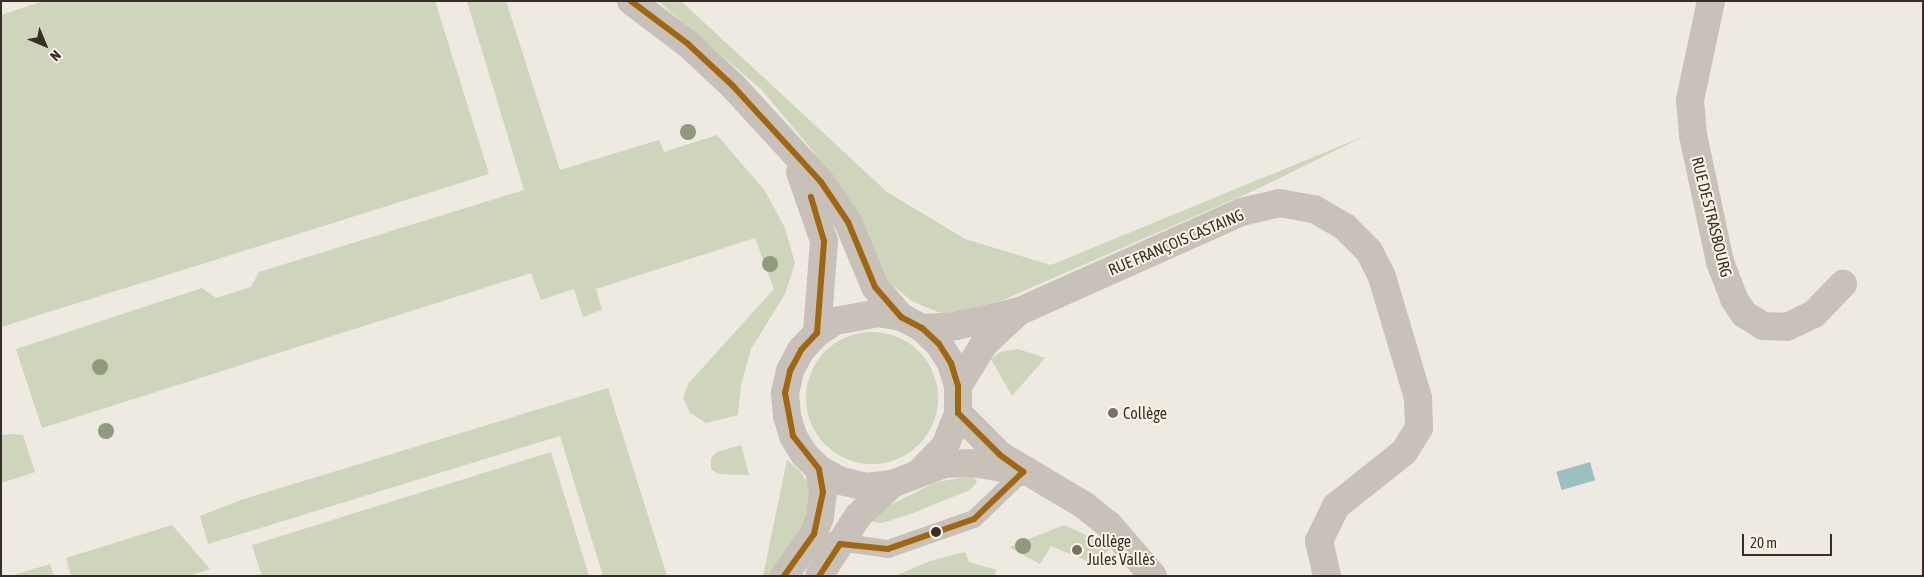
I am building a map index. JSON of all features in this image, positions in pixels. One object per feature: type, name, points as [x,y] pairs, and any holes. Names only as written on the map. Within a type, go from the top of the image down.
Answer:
[{"type":"street","points":[[631,1],[688,44],[733,86],[821,182],[848,222],[875,287],[912,323],[939,344],[951,363],[958,386],[958,413],[945,446],[920,472]]},
{"type":"street","name":"RUE DE STRASBOURG","points":[[1710,1],[1690,100],[1693,135],[1720,262],[1734,298],[1744,314],[1764,326],[1787,327],[1814,314],[1843,284]]},
{"type":"street","points":[[792,152],[824,241],[817,333]]},
{"type":"street","name":"RUE FRANÇOIS CASTAING","points":[[912,323],[956,326],[1020,311],[1241,212],[1279,203],[1314,209],[1345,227],[1369,251],[1382,277],[1418,398],[1419,428],[1404,452],[1336,506],[1319,541],[1327,576]]},
{"type":"street","name":"RUE FRANÇOIS CASTAING","points":[[958,386],[984,344],[1020,311]]},
{"type":"street","points":[[892,484],[866,486],[850,483],[819,469],[793,436],[787,416],[785,393],[797,357],[817,333],[835,321],[856,314],[879,313],[912,323]]},
{"type":"street","points":[[958,413],[994,450],[1023,472],[1084,505],[1109,525],[1153,576]]},
{"type":"street","points":[[818,576],[868,504],[892,484],[944,464],[974,463],[1023,472]]},
{"type":"street","points":[[784,576],[814,534],[823,492],[819,469]]},
{"type":"lane","points":[[814,534],[840,544],[888,549],[974,519],[1023,472]]},
{"type":"green space","points":[[44,1],[435,1],[489,174],[1,327],[1,15]]},
{"type":"green space","points":[[467,1],[506,1],[560,170],[659,140],[664,152],[717,135],[765,191],[785,228],[795,263],[785,294],[751,349],[741,385],[738,415],[706,423],[690,413],[683,398],[688,384],[774,289],[755,238],[596,289],[602,310],[583,317],[574,289],[541,300],[531,273],[42,428],[16,349],[202,288],[216,298],[251,287],[259,272],[524,190]]},
{"type":"green space","points":[[658,1],[681,1],[887,192],[965,239],[1051,265],[1367,135],[1255,190],[1003,300],[945,315],[912,301],[887,281],[834,179],[808,145],[761,89]]},
{"type":"green space","points":[[872,332],[885,333],[897,337],[919,351],[933,373],[937,385],[937,411],[933,423],[919,445],[897,459],[885,463],[872,464],[859,463],[847,459],[825,445],[811,423],[807,411],[806,398],[807,385],[811,373],[825,351],[847,337],[859,333]]},
{"type":"green space","points":[[1018,349],[1045,358],[1012,396],[991,359],[1000,352]]},
{"type":"green space","points":[[608,388],[667,576],[603,576],[560,436],[208,544],[200,516],[238,501]]},
{"type":"green space","points":[[1,435],[23,435],[35,472],[1,483]]},
{"type":"green space","points":[[741,445],[749,475],[718,474],[711,469],[711,458],[717,452]]},
{"type":"green space","points":[[551,452],[589,576],[262,576],[252,545]]},
{"type":"green space","points":[[787,460],[800,471],[809,485],[812,503],[806,522],[774,576],[763,576]]},
{"type":"green space","points":[[973,476],[977,482],[970,490],[908,515],[882,523],[874,522],[872,514],[936,482]]},
{"type":"green space","points":[[172,525],[210,569],[189,576],[71,576],[66,558]]},
{"type":"green space","points":[[1064,525],[1112,547],[1094,564],[1051,546],[1040,564],[1009,547]]},
{"type":"green space","points":[[965,552],[969,562],[997,570],[994,576],[895,576],[930,561]]},
{"type":"green space","points":[[50,564],[54,576],[10,576]]},
{"type":"water","points":[[1590,462],[1595,480],[1562,490],[1556,472]]},
{"type":"transit line","points":[[631,1],[688,44],[733,86],[821,182],[848,222],[875,287],[901,317],[922,328],[939,344],[951,363],[958,386],[958,413],[1000,455],[1023,472],[974,519],[888,549],[840,544],[819,576]]},
{"type":"transit line","points":[[784,576],[814,534],[823,492],[819,469],[793,436],[785,393],[790,371],[801,350],[817,333],[824,241],[811,197]]},
{"type":"place","name":"Collège","points":[[1113,413]]},
{"type":"place","name":"Collège Jules Vallès","points":[[1077,550]]}]
